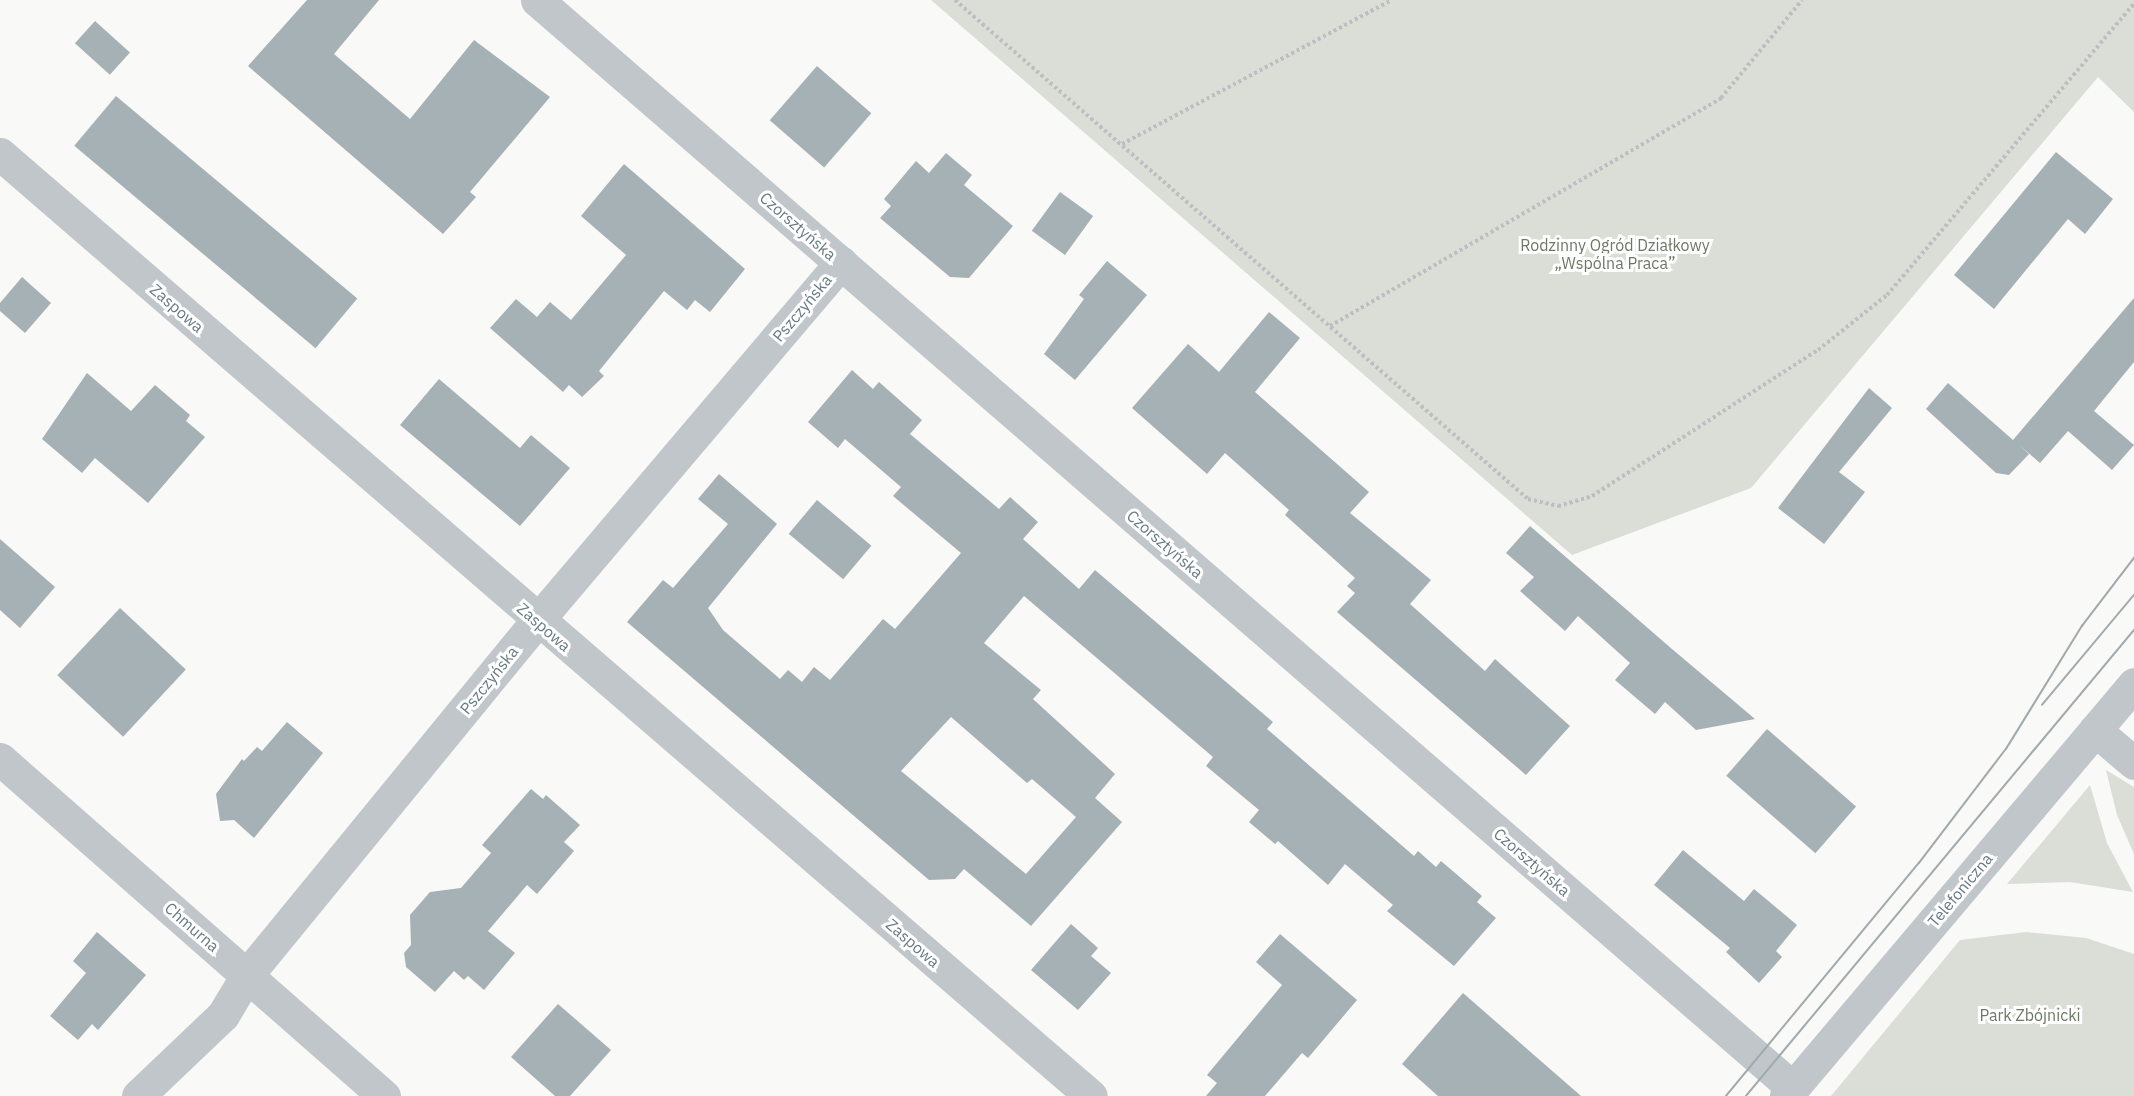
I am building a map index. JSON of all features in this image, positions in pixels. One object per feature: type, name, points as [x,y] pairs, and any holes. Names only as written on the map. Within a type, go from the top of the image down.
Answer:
[{"type":"street","name":"Czorsztyńska","points":[[537,0],[1790,1092]]},
{"type":"street","name":"Zaspowa","points":[[0,154],[537,621],[1091,1096]]},
{"type":"street","name":"Pszczyńska","points":[[138,1096],[223,1015],[247,975],[537,621],[841,263]]},
{"type":"street","name":"Telefoniczna","points":[[1790,1092],[2134,684]]},
{"type":"street","points":[[2095,730],[2134,763]]},
{"type":"street","name":"Chmurna","points":[[0,759],[384,1096]]},
{"type":"path","points":[[956,0],[1528,499],[1558,506],[1592,496],[1818,350],[1887,295],[2134,4]]},
{"type":"path","points":[[1122,144],[1392,0]]},
{"type":"path","points":[[1330,326],[1721,98],[1802,0]]},
{"type":"green space","name":"Rodzinny Ogród Działkowy „Wspólna Praca”","points":[[931,0],[2134,0],[2134,112],[2098,77],[1751,488],[1572,555]]},
{"type":"green space","points":[[2106,770],[2134,787],[2134,854],[2117,815]]},
{"type":"green space","points":[[2090,785],[2107,843],[2133,892],[2070,882],[2007,884]]},
{"type":"green space","name":"Park Zbójnicki","points":[[2026,932],[2086,938],[2134,954],[2134,1096],[1831,1096],[1960,940]]},
{"type":"building","points":[[307,0],[379,0],[334,54],[410,119],[474,40],[550,97],[470,192],[476,197],[443,234],[248,66]]},
{"type":"building","points":[[95,21],[130,52],[110,75],[75,43]]},
{"type":"building","points":[[817,66],[871,113],[824,168],[770,120]]},
{"type":"building","points":[[116,96],[357,298],[316,348],[74,146]]},
{"type":"building","points":[[2056,152],[2113,199],[2085,234],[2068,219],[1994,309],[1954,275]]},
{"type":"building","points":[[946,153],[972,175],[964,185],[1013,226],[969,278],[950,277],[880,218],[891,206],[884,199],[916,161],[929,173]]},
{"type":"building","points":[[624,164],[745,269],[710,312],[695,300],[687,310],[664,291],[599,371],[604,376],[582,397],[569,385],[563,392],[490,328],[516,299],[537,317],[550,302],[571,320],[626,255],[581,216]]},
{"type":"building","points":[[1060,192],[1093,216],[1065,255],[1032,231]]},
{"type":"building","points":[[1107,261],[1147,295],[1075,380],[1044,354],[1084,299],[1079,295]]},
{"type":"building","points":[[22,277],[51,303],[25,333],[0,311],[0,303]]},
{"type":"building","points":[[2134,298],[2134,362],[2094,411],[2134,445],[2112,470],[2068,431],[2040,463],[2018,444],[2029,454],[2009,475],[1996,473],[1926,409],[1948,383],[2013,440]]},
{"type":"building","points":[[1269,312],[1300,338],[1255,392],[1369,492],[1350,513],[1431,580],[1410,604],[1485,671],[1495,659],[1570,726],[1526,775],[1337,612],[1355,593],[1347,586],[1355,578],[1285,515],[1289,510],[1225,453],[1207,474],[1132,408],[1188,344],[1219,372]]},
{"type":"building","points":[[852,370],[873,389],[879,382],[922,420],[910,434],[999,509],[1010,497],[1038,522],[1023,539],[1079,589],[1095,570],[1273,722],[1267,729],[1414,856],[1418,851],[1436,867],[1441,861],[1482,896],[1477,902],[1496,918],[1454,966],[1387,911],[1393,905],[1345,864],[1328,885],[1278,841],[1275,844],[1249,822],[1259,810],[1206,766],[1213,757],[1024,596],[984,643],[1041,690],[1033,699],[1115,774],[1095,798],[1122,822],[1031,926],[964,869],[955,879],[929,880],[627,622],[663,580],[673,588],[728,524],[698,499],[719,474],[777,524],[708,608],[723,630],[780,679],[788,670],[802,682],[814,667],[830,680],[883,619],[895,629],[961,553],[893,496],[901,487],[845,439],[838,448],[808,422]],"holes":[[[951,717],[1027,783],[1032,779],[1076,817],[1026,874],[901,771]]]},
{"type":"building","points":[[87,373],[131,411],[155,385],[190,415],[186,421],[205,437],[148,503],[95,458],[82,473],[42,439]]},
{"type":"building","points":[[439,379],[520,448],[531,435],[570,468],[520,526],[400,425]]},
{"type":"building","points":[[1869,388],[1892,408],[1839,472],[1865,492],[1824,544],[1778,508]]},
{"type":"building","points":[[817,500],[871,546],[843,579],[789,534]]},
{"type":"building","points":[[1530,526],[1755,719],[1696,730],[1665,702],[1655,714],[1615,680],[1630,663],[1578,616],[1565,631],[1520,591],[1534,577],[1506,553]]},
{"type":"building","points":[[0,539],[55,587],[20,628],[0,610]]},
{"type":"building","points":[[120,608],[186,669],[123,737],[57,675]]},
{"type":"building","points":[[287,722],[323,753],[254,838],[234,820],[220,821],[216,794],[242,759],[244,761],[257,747],[262,751]]},
{"type":"building","points":[[1767,729],[1856,806],[1815,853],[1726,776]]},
{"type":"building","points":[[531,789],[543,799],[546,795],[580,825],[564,842],[574,851],[537,894],[527,885],[488,931],[515,953],[484,990],[468,976],[464,980],[454,971],[435,992],[406,967],[404,953],[411,945],[410,915],[430,892],[461,888],[491,853],[482,845]]},
{"type":"building","points":[[1683,850],[1744,901],[1754,889],[1797,925],[1776,951],[1782,957],[1759,983],[1726,952],[1730,948],[1654,885]]},
{"type":"building","points":[[1071,924],[1098,948],[1091,956],[1111,973],[1078,1010],[1031,970]]},
{"type":"building","points":[[97,932],[146,975],[98,1030],[92,1024],[78,1040],[50,1016],[86,973],[73,961]]},
{"type":"building","points":[[1280,934],[1357,1000],[1308,1058],[1302,1053],[1265,1096],[1206,1096],[1217,1083],[1207,1075],[1282,985],[1256,962]]},
{"type":"building","points":[[1463,993],[1581,1096],[1438,1096],[1402,1064]]},
{"type":"building","points":[[558,1004],[611,1050],[570,1096],[555,1096],[511,1057]]},
{"type":"tram line","points":[[1726,1096],[1919,863],[2006,749],[2082,626],[2134,558]]},
{"type":"tram line","points":[[2042,705],[2134,595]]},
{"type":"tram line","points":[[1746,1096],[2134,630]]}]
